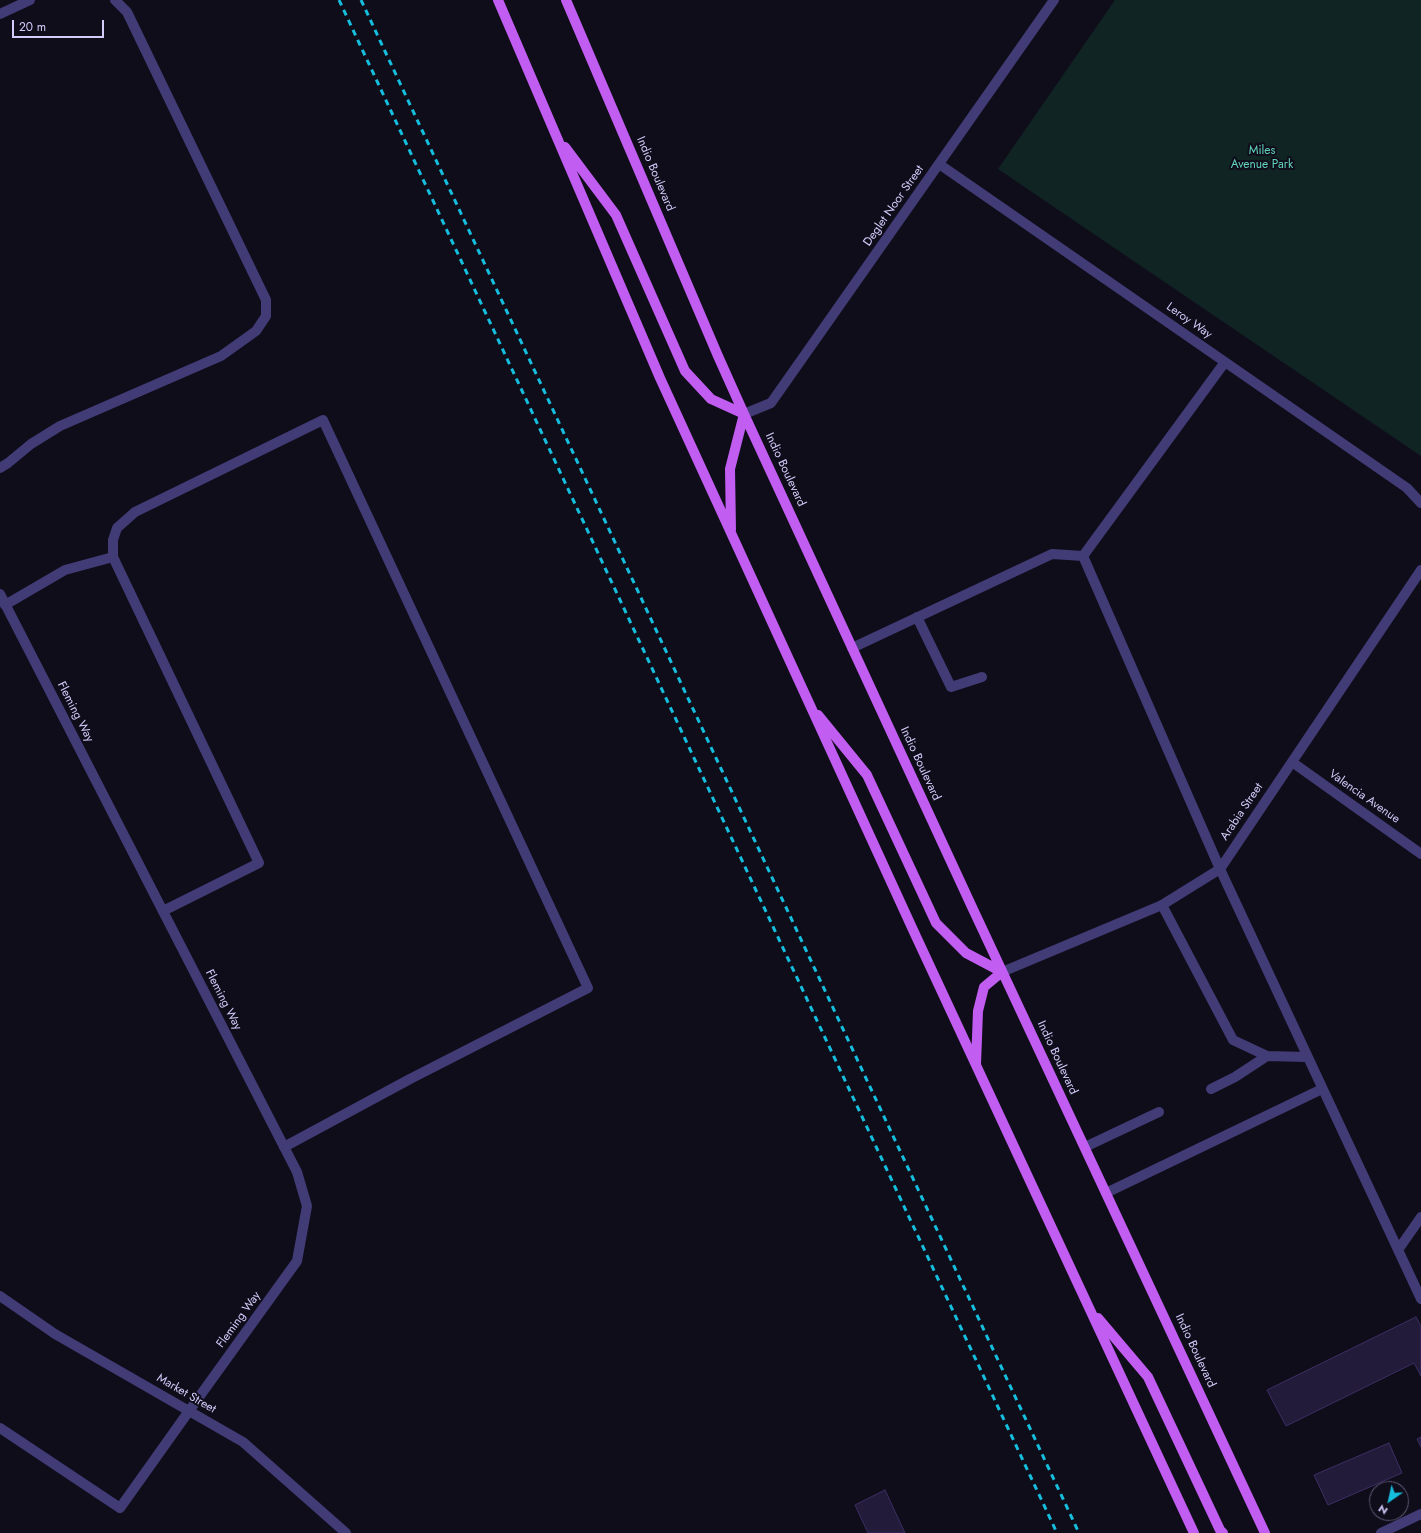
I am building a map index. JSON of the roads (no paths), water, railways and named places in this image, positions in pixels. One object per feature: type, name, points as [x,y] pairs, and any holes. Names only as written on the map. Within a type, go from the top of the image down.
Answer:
[{"type":"main road","points":[[498,0],[660,378],[808,704],[976,1068],[1194,1533]]},
{"type":"main road","name":"Indio Boulevard","points":[[566,0],[744,414],[1002,972],[1265,1533]]},
{"type":"main road","points":[[555,133],[616,216],[685,371],[711,399],[744,414],[730,469],[732,535]]},
{"type":"main road","points":[[808,704],[867,774],[936,923],[966,953],[1002,972],[984,987],[978,1011],[976,1068]]},
{"type":"main road","points":[[1089,1308],[1148,1377],[1220,1530],[1223,1533]]},
{"type":"street","points":[[0,14],[30,0]]},
{"type":"street","points":[[0,468],[31,444],[60,426],[221,356],[256,331],[266,316],[266,300],[127,12],[115,0]]},
{"type":"street","name":"Deglet Noor Street","points":[[744,414],[771,403],[1054,0]]},
{"type":"street","name":"Leroy Way","points":[[939,164],[1407,488],[1421,503]]},
{"type":"street","points":[[1083,556],[1225,362]]},
{"type":"street","points":[[163,911],[259,863],[113,557],[113,540],[117,528],[136,512],[323,420],[588,988],[410,1078],[284,1147]]},
{"type":"street","points":[[852,648],[1052,554],[1083,556]]},
{"type":"street","points":[[1083,556],[1220,869],[1421,1299]]},
{"type":"street","points":[[5,605],[65,570],[113,557]]},
{"type":"street","name":"Arabia Street","points":[[1002,972],[1162,905],[1220,869],[1421,570]]},
{"type":"street","name":"Fleming Way","points":[[0,594],[297,1172],[307,1206],[297,1261],[120,1508],[0,1428]]},
{"type":"street","points":[[917,617],[951,687],[982,676]]},
{"type":"street","name":"Valencia Avenue","points":[[1292,762],[1421,854]]},
{"type":"street","points":[[1162,905],[1233,1040],[1267,1056],[1307,1056]]},
{"type":"street","points":[[1211,1089],[1235,1077],[1267,1056]]},
{"type":"street","points":[[1106,1193],[1322,1089]]},
{"type":"street","points":[[1085,1147],[1159,1112]]},
{"type":"street","points":[[1398,1250],[1421,1217]]},
{"type":"street","name":"Market Street","points":[[0,1296],[55,1334],[243,1442],[346,1533]]},
{"type":"street","points":[[1381,1533],[1421,1514]]},
{"type":"railway","points":[[339,0],[1057,1533]]},
{"type":"railway","points":[[361,0],[1079,1533]]},
{"type":"park label","name":"Miles Avenue Park","points":[[1262,158]]}]
